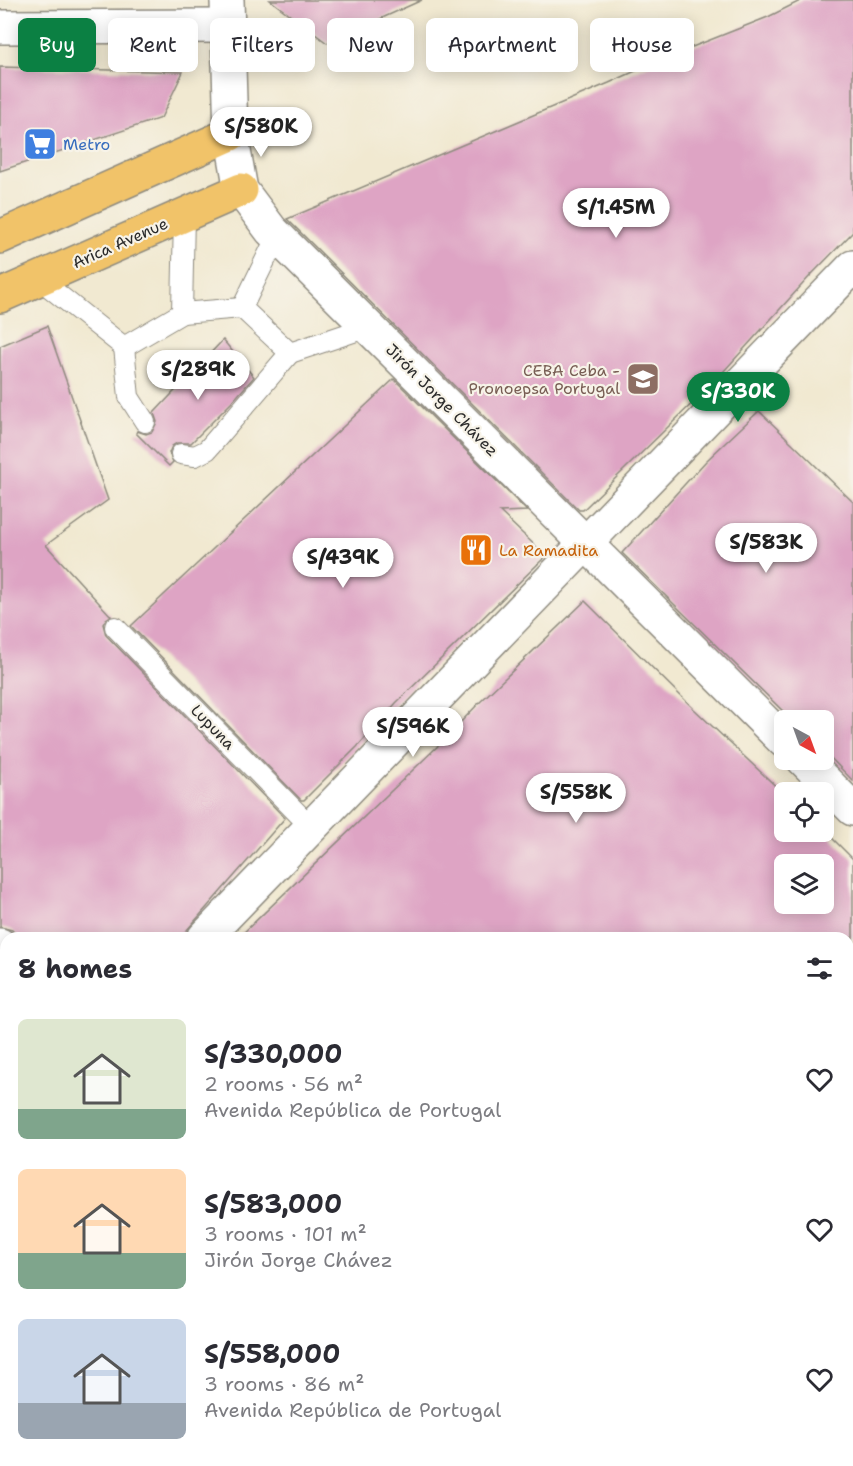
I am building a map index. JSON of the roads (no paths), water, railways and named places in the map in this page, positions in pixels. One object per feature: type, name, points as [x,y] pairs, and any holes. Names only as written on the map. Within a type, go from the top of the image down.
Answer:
[{"type":"main road","points":[[0,237],[231,134]]},
{"type":"main road","name":"Arica Avenue","points":[[0,296],[241,190]]},
{"type":"street","points":[[0,27],[228,13]]},
{"type":"street","name":"Jirón Jorge Chávez","points":[[228,13],[231,134],[241,190],[277,236],[774,731]]},
{"type":"street","points":[[210,932],[853,267]]},
{"type":"street","points":[[814,770],[853,809]]},
{"type":"lane","points":[[182,313],[184,215]]},
{"type":"lane","points":[[242,308],[277,236]]},
{"type":"lane","points":[[39,279],[124,347],[129,397],[145,422]]},
{"type":"lane","points":[[124,347],[182,313],[242,308],[290,353]]},
{"type":"lane","points":[[181,454],[195,456],[207,450],[290,353],[368,327]]},
{"type":"lane","name":"Lupuna","points":[[115,627],[311,827]]},
{"type":"place","name":"Metro","points":[[40,144]]},
{"type":"place","name":"CEBA Ceba - Pronoepsa Portugal","points":[[643,379]]},
{"type":"place","name":"La Ramadita","points":[[476,550]]}]
